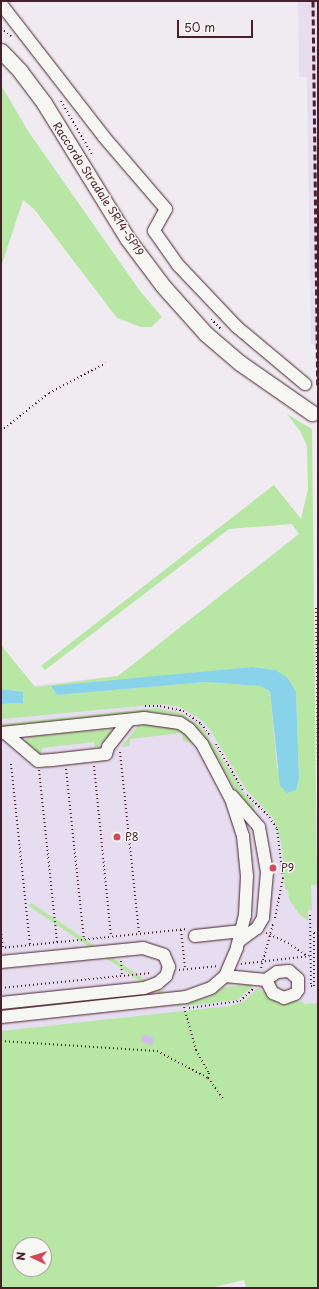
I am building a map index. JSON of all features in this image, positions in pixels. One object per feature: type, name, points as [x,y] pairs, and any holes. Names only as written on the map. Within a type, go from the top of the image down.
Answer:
[{"type":"main road","name":"Raccordo Stradale SR14-SP19","points":[[1,52],[20,71],[44,103],[127,238],[163,286],[206,334],[240,363],[312,413]]},
{"type":"lane","points":[[1,4],[104,137],[166,208],[154,231],[178,265],[237,328],[305,384]]},
{"type":"lane","points":[[1,1017],[195,996],[211,988],[225,976],[241,936],[247,890],[246,861],[240,825],[229,793],[202,744],[189,729],[170,720],[129,720],[3,733]]},
{"type":"lane","points":[[3,733],[38,761],[106,754],[108,747],[129,720]]},
{"type":"lane","points":[[192,932],[241,936],[257,928],[263,918],[267,872],[259,827],[229,793]]},
{"type":"lane","points":[[1,962],[143,948],[164,955],[169,967],[166,976],[158,983],[144,988],[1,1004]]},
{"type":"lane","points":[[225,976],[264,974]]},
{"type":"path","points":[[1,28],[17,41]]},
{"type":"path","points":[[59,98],[94,158]]},
{"type":"path","points":[[205,314],[227,335]]},
{"type":"path","points":[[1,431],[49,393],[106,363]]},
{"type":"path","points":[[316,608],[318,778]]},
{"type":"path","points":[[141,707],[173,708],[193,717],[201,724],[244,792],[267,814],[277,829],[282,891],[264,974]]},
{"type":"path","points":[[120,752],[139,934]]},
{"type":"path","points":[[93,755],[111,936]]},
{"type":"path","points":[[65,758],[84,939]]},
{"type":"path","points":[[38,761],[57,942]]},
{"type":"path","points":[[11,764],[30,945]]},
{"type":"path","points":[[310,915],[311,986],[314,986],[314,933],[318,933]]},
{"type":"path","points":[[1,930],[2,948],[181,930],[192,932]]},
{"type":"path","points":[[181,930],[185,970]]},
{"type":"path","points":[[185,1011],[196,1050],[209,1072],[208,1078]]},
{"type":"path","points":[[1,1041],[23,1044],[157,1051],[208,1078],[223,1099]]},
{"type":"shaded area","points":[[298,1],[318,1],[318,344],[311,344],[307,77],[299,77]]},
{"type":"shaded area","points":[[313,607],[318,1003],[1,1036],[1,689],[118,676]]},
{"type":"green space","points":[[1,85],[28,131],[140,291],[162,317],[151,327],[141,327],[117,318],[34,209],[23,200],[1,267]]},
{"type":"green space","points":[[287,414],[312,429],[317,885],[311,885],[312,910],[308,910],[308,921],[299,914],[289,899],[288,890],[285,890],[282,846],[274,819],[246,789],[209,728],[199,718],[180,707],[161,704],[1,719],[1,704],[22,703],[23,692],[1,689],[1,645],[35,687],[118,676],[299,534],[292,524],[229,529],[45,670],[41,666],[274,485],[301,519],[308,489],[307,446],[300,431]],"holes":[[[252,667],[275,670],[296,692],[299,779],[296,790],[277,768],[270,691],[260,686],[206,682],[57,695],[51,687]]]},
{"type":"green space","points":[[157,708],[181,713],[202,727],[243,792],[254,805],[254,812],[237,793],[205,736],[189,721],[177,715],[153,712],[1,728],[1,724]]},
{"type":"green space","points":[[156,724],[175,727],[189,737],[193,743],[183,741],[182,733],[130,739],[130,746],[121,747],[138,726]]},
{"type":"green space","points":[[111,729],[113,731],[95,750],[94,742],[42,748],[41,756],[24,743],[28,737]]},
{"type":"green space","points":[[31,903],[181,1004],[179,1007],[29,906]]},
{"type":"green space","points":[[253,986],[237,1000],[186,1006],[186,1003],[209,997],[224,987]]},
{"type":"green space","points":[[258,988],[280,1004],[295,1001],[303,1002],[304,1004],[318,1003],[318,1288],[246,1288],[244,1280],[210,1288],[1,1288],[1,1031],[230,1006],[243,1002]]},
{"type":"water","points":[[252,667],[275,670],[287,677],[296,692],[299,779],[296,790],[287,793],[280,786],[270,691],[260,686],[206,682],[57,695],[51,686]]},
{"type":"water","points":[[1,689],[23,692],[23,703],[1,704]]},
{"type":"building","points":[[142,1035],[154,1037],[152,1045],[141,1042]]},
{"type":"railway","points":[[313,1],[318,386]]},
{"type":"place","name":"P8","points":[[117,837]]},
{"type":"place","name":"P9","points":[[273,868]]}]
